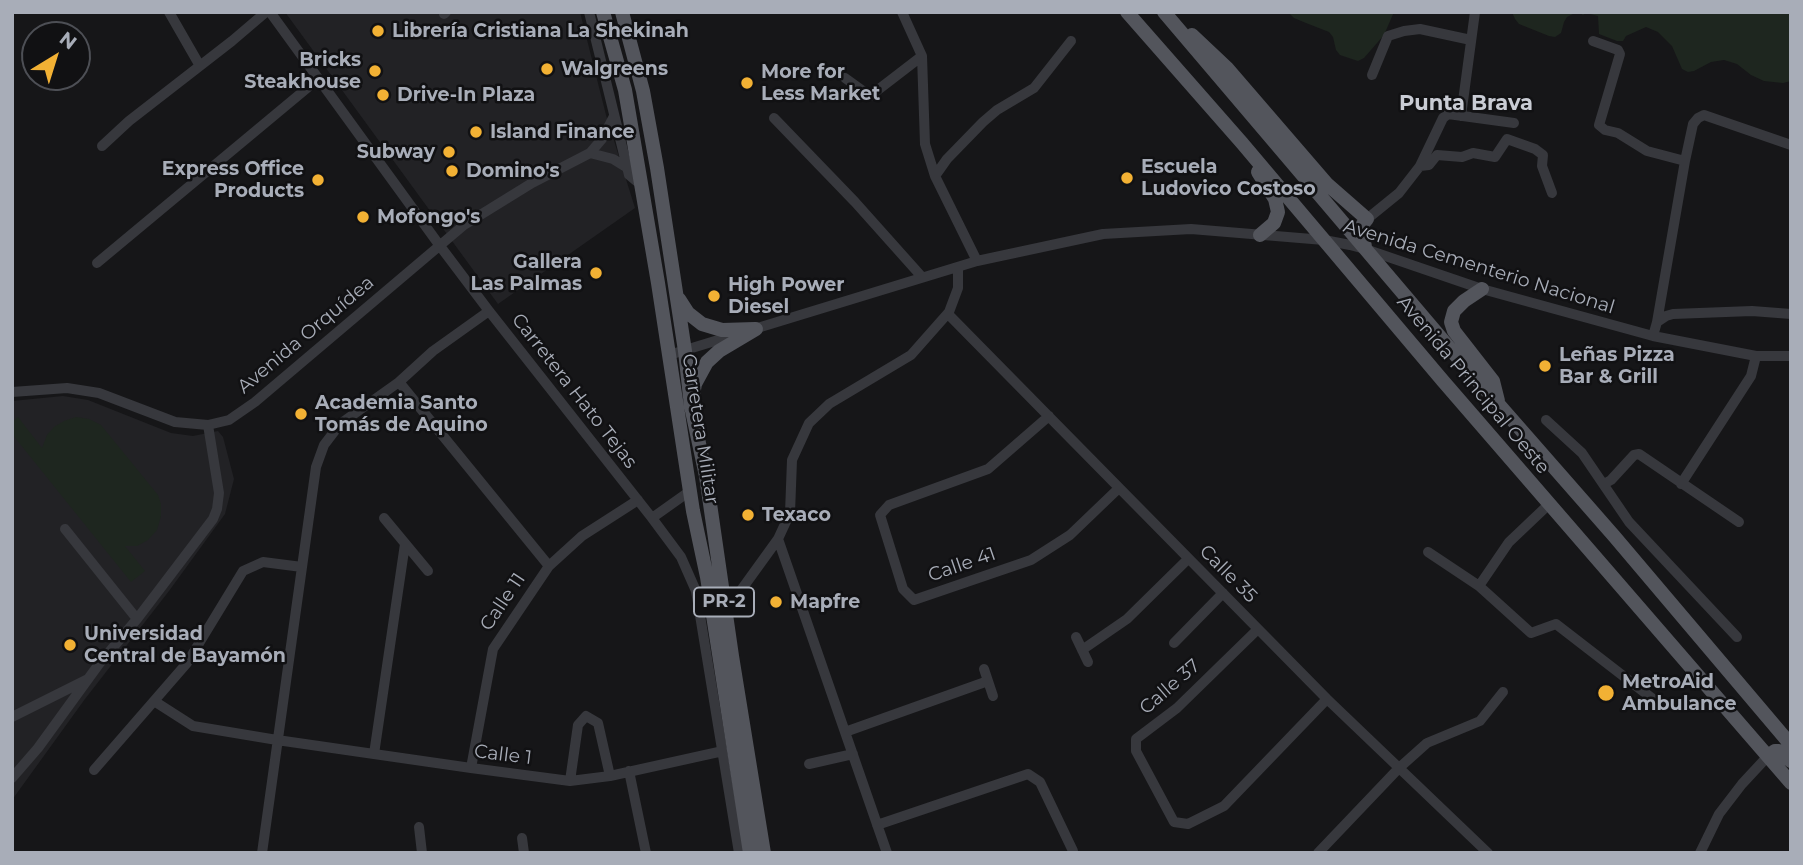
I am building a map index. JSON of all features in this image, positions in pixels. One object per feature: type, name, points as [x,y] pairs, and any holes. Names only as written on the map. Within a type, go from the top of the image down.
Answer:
[{"type":"main road","name":"Carretera Militar","points":[[603,12],[625,90],[659,283],[668,355],[707,577],[750,853]]},
{"type":"main road","name":"Carretera Militar","points":[[622,12],[643,91],[657,168],[678,297],[691,406],[706,476],[764,853]]},
{"type":"main road","name":"Avenida Principal Oeste","points":[[1126,12],[1791,783]]},
{"type":"main road","points":[[1165,13],[1201,42],[1227,68],[1327,184],[1367,219],[1362,230],[1365,248]]},
{"type":"main road","name":"Avenida Principal Oeste","points":[[1165,13],[1791,745]]},
{"type":"main road","points":[[1241,143],[1277,205],[1277,218],[1260,235]]},
{"type":"main road","points":[[1482,289],[1454,311],[1451,322],[1454,331],[1493,381],[1498,403]]},
{"type":"main road","points":[[678,297],[688,313],[702,324],[722,330],[757,329]]},
{"type":"main road","points":[[691,406],[695,384],[707,362],[719,351],[757,329]]},
{"type":"main road","points":[[1768,756],[1779,751],[1791,761]]},
{"type":"street","points":[[169,12],[200,65]]},
{"type":"street","points":[[102,146],[268,12]]},
{"type":"street","name":"Carretera Hato Tejas","points":[[268,12],[489,311],[681,557],[696,591],[739,853]]},
{"type":"street","points":[[589,12],[626,167],[629,175],[641,185]]},
{"type":"street","points":[[902,12],[922,56],[925,144],[934,176],[977,261]]},
{"type":"street","points":[[1461,116],[1475,12]]},
{"type":"street","points":[[1372,75],[1388,36],[1420,29],[1471,40]]},
{"type":"street","points":[[934,176],[983,122],[997,110],[1034,88],[1071,41]]},
{"type":"street","points":[[1593,41],[1618,50],[1620,54],[1599,125],[1605,130],[1618,132],[1647,151],[1685,161]]},
{"type":"street","points":[[845,78],[870,96],[922,56]]},
{"type":"street","points":[[97,263],[318,79]]},
{"type":"street","points":[[1367,219],[1399,193],[1420,166],[1448,114],[1514,123]]},
{"type":"street","points":[[1653,337],[1693,124],[1704,115],[1791,145]]},
{"type":"street","points":[[614,116],[602,139],[590,153],[614,159],[626,167]]},
{"type":"street","points":[[774,118],[922,277]]},
{"type":"street","points":[[1420,166],[1429,166],[1437,155],[1462,157],[1473,153],[1495,157],[1507,139],[1535,149],[1543,155],[1542,166],[1552,193]]},
{"type":"street","name":"Avenida Orquídea","points":[[12,392],[67,388],[99,393],[175,422],[208,425],[229,421],[464,225],[532,183],[590,153]]},
{"type":"street","name":"Avenida Cementerio Nacional","points":[[668,355],[977,261],[1102,234],[1191,229],[1324,240],[1365,248],[1482,289],[1653,337],[1756,356],[1791,356]]},
{"type":"street","points":[[724,603],[739,593],[778,539],[790,513],[792,460],[809,423],[829,404],[911,355],[947,314],[958,288],[958,267]]},
{"type":"street","points":[[262,853],[316,467],[324,445],[340,424],[399,382],[433,351],[489,311]]},
{"type":"street","points":[[1657,322],[1672,314],[1752,311],[1791,314]]},
{"type":"street","name":"Calle 35","points":[[947,314],[1327,699],[1488,853]]},
{"type":"street","points":[[1681,484],[1751,376],[1756,356]]},
{"type":"street","points":[[399,382],[549,565]]},
{"type":"street","name":"Calle 41","points":[[1049,416],[988,470],[889,505],[880,515],[903,589],[914,600],[1031,560],[1070,534],[1119,488]]},
{"type":"street","points":[[1546,420],[1582,453],[1629,522],[1737,637]]},
{"type":"street","points":[[12,778],[38,748],[213,519],[219,493],[208,425]]},
{"type":"street","points":[[1604,484],[1634,455],[1639,454],[1739,522]]},
{"type":"street","points":[[653,518],[690,491]]},
{"type":"street","name":"Calle 11","points":[[471,768],[493,649],[549,565],[582,536],[638,500]]},
{"type":"street","points":[[1479,586],[1509,542],[1549,504]]},
{"type":"street","points":[[384,518],[428,572]]},
{"type":"street","points":[[1614,536],[1629,522]]},
{"type":"street","points":[[65,529],[137,618]]},
{"type":"street","points":[[778,539],[887,853]]},
{"type":"street","points":[[374,754],[405,544]]},
{"type":"street","points":[[1428,552],[1479,586],[1531,633],[1556,624],[1653,699]]},
{"type":"street","points":[[1082,650],[1127,618],[1188,559]]},
{"type":"street","points":[[94,770],[187,663],[243,571],[263,562],[302,566]]},
{"type":"street","points":[[1174,643],[1223,593]]},
{"type":"street","name":"Calle 37","points":[[1258,629],[1177,708],[1136,739],[1136,751],[1174,822],[1188,824],[1224,806],[1327,699]]},
{"type":"street","points":[[1076,637],[1088,662]]},
{"type":"street","points":[[984,669],[993,695]]},
{"type":"street","points":[[12,717],[90,678]]},
{"type":"street","points":[[845,732],[988,681]]},
{"type":"street","points":[[1324,851],[1399,768],[1427,743],[1479,721],[1503,692]]},
{"type":"street","name":"Calle 1","points":[[154,701],[193,726],[471,768],[570,780],[610,776],[723,751]]},
{"type":"street","points":[[570,780],[578,725],[586,716],[598,723],[610,776]]},
{"type":"street","points":[[809,764],[853,754]]},
{"type":"street","points":[[1700,853],[1719,814],[1768,756]]},
{"type":"street","points":[[629,771],[646,853]]},
{"type":"street","points":[[877,825],[1028,775],[1040,782],[1072,853]]},
{"type":"street","points":[[419,828],[422,853]]},
{"type":"street","points":[[522,838],[524,853]]},
{"type":"shaded area","name":"Drive-In Plaza","points":[[285,12],[580,12],[606,115],[635,208],[498,304]]},
{"type":"shaded area","points":[[1288,12],[1394,12],[1384,35],[1364,58],[1358,61],[1340,55],[1329,32],[1294,18]]},
{"type":"shaded area","points":[[1512,12],[1577,12],[1567,17],[1561,33],[1555,37],[1519,24]]},
{"type":"shaded area","points":[[1578,12],[1791,12],[1791,81],[1764,81],[1737,64],[1724,60],[1711,62],[1688,72],[1682,69],[1672,46],[1658,32],[1646,27],[1626,36],[1623,41],[1617,41],[1599,34],[1598,16]]},
{"type":"shaded area","name":"Universidad Central de Bayamón","points":[[63,396],[88,400],[171,433],[193,436],[218,431],[223,437],[234,479],[225,514],[12,800],[12,401]]},
{"type":"shaded area","points":[[18,417],[42,448],[47,435],[64,421],[76,417],[101,425],[158,495],[161,516],[157,530],[148,540],[137,546],[125,546],[145,571],[131,582],[12,434],[12,422]]},
{"type":"place","name":"Librería Cristiana La Shekinah","points":[[378,31]]},
{"type":"place","name":"Walgreens","points":[[547,69]]},
{"type":"place","name":"Bricks Steakhouse","points":[[375,71]]},
{"type":"place","name":"More for Less Market","points":[[747,83]]},
{"type":"place","name":"Drive-In Plaza","points":[[383,95]]},
{"type":"place","name":"Island Finance","points":[[476,132]]},
{"type":"place","name":"Subway","points":[[449,152]]},
{"type":"place","name":"Domino's","points":[[452,171]]},
{"type":"place","name":"Escuela Ludovico Costoso","points":[[1127,178]]},
{"type":"place","name":"Express Office Products","points":[[318,180]]},
{"type":"place","name":"Mofongo's","points":[[363,217]]},
{"type":"place","name":"Gallera Las Palmas","points":[[596,273]]},
{"type":"place","name":"High Power Diesel","points":[[714,296]]},
{"type":"place","name":"Leñas Pizza Bar & Grill","points":[[1545,366]]},
{"type":"place","name":"Academia Santo Tomás de Aquino","points":[[301,414]]},
{"type":"place","name":"Texaco","points":[[748,515]]},
{"type":"place","name":"Mapfre","points":[[776,602]]},
{"type":"place","name":"Universidad Central de Bayamón","points":[[70,645]]},
{"type":"place","name":"MetroAid Ambulance","points":[[1606,693]]},
{"type":"district","name":"Punta Brava","points":[[1466,104]]}]
